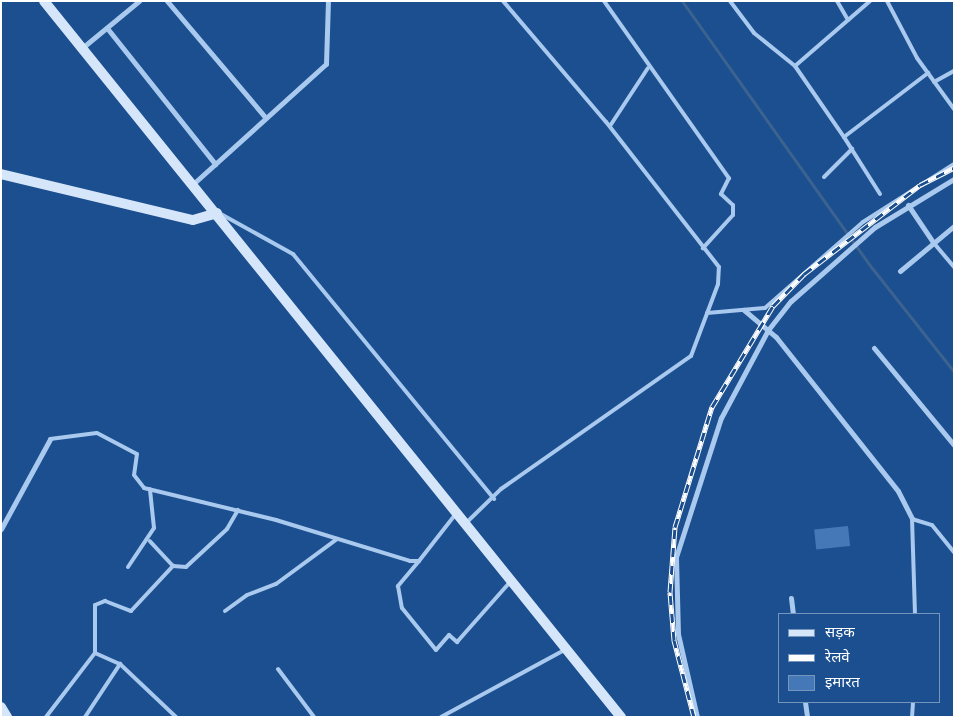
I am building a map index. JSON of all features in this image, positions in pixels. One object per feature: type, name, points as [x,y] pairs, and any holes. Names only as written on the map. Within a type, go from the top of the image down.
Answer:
[{"type":"street","points":[[44,1],[217,213],[621,717]]},
{"type":"street","points":[[82,48],[139,1]]},
{"type":"street","points":[[167,1],[266,118]]},
{"type":"street","points":[[193,184],[326,64],[328,1]]},
{"type":"street","points":[[107,28],[215,164]]},
{"type":"street","points":[[1,174],[193,220],[217,213]]},
{"type":"street","points":[[697,717],[678,634],[676,556],[708,449],[768,330],[814,279],[908,205],[954,178]]},
{"type":"street","points":[[908,205],[932,242]]},
{"type":"street","points":[[900,271],[932,242],[954,226]]},
{"type":"street","points":[[744,310],[768,330],[892,484],[912,519]]},
{"type":"street","points":[[874,348],[954,445]]},
{"type":"street","points":[[1,529],[50,439]]},
{"type":"street","points":[[791,598],[793,613]]},
{"type":"street","points":[[805,703],[807,717]]},
{"type":"street","points":[[1,707],[8,717]]},
{"type":"lane","points":[[465,524],[494,499],[502,489],[691,356],[707,313],[719,267],[610,126],[503,1]]},
{"type":"lane","points":[[604,1],[648,68],[729,178],[721,194],[733,206],[733,215],[703,248]]},
{"type":"lane","points":[[739,1],[731,3],[754,33],[795,66],[852,149],[880,194]]},
{"type":"lane","points":[[837,1],[848,20]]},
{"type":"lane","points":[[795,66],[870,1]]},
{"type":"lane","points":[[887,1],[928,73],[954,109]]},
{"type":"lane","points":[[610,126],[648,68]]},
{"type":"lane","points":[[934,82],[954,70]]},
{"type":"lane","points":[[844,137],[928,73]]},
{"type":"lane","points":[[824,177],[852,149]]},
{"type":"lane","points":[[707,313],[765,308],[824,253],[863,222],[954,164]]},
{"type":"lane","points":[[217,213],[292,254],[494,499]]},
{"type":"lane","points":[[932,242],[954,267]]},
{"type":"lane","points":[[50,439],[97,433],[125,444],[137,454],[134,475],[150,490],[238,510],[419,560]]},
{"type":"lane","points":[[128,567],[150,540],[154,528],[150,490]]},
{"type":"lane","points":[[150,540],[173,566],[186,568],[228,529],[238,510]]},
{"type":"lane","points":[[456,513],[398,586],[402,608],[436,650],[449,635],[457,642],[511,581]]},
{"type":"lane","points":[[915,613],[912,519],[932,525],[954,552]]},
{"type":"lane","points":[[225,612],[247,595],[276,584],[338,539]]},
{"type":"lane","points":[[46,717],[95,653],[95,605],[105,601],[131,611],[173,566]]},
{"type":"lane","points":[[441,717],[566,649]]},
{"type":"lane","points":[[95,653],[120,664],[176,717]]},
{"type":"lane","points":[[85,717],[120,664]]},
{"type":"lane","points":[[278,669],[314,717]]},
{"type":"lane","points":[[912,717],[913,703]]},
{"type":"building","points":[[848,526],[850,546],[816,549],[814,530]]},
{"type":"waterway","points":[[682,1],[872,268],[954,372]]},
{"type":"railway","points":[[694,717],[674,640],[670,592],[675,527],[712,407],[773,306],[804,274],[920,185],[954,168]]}]
